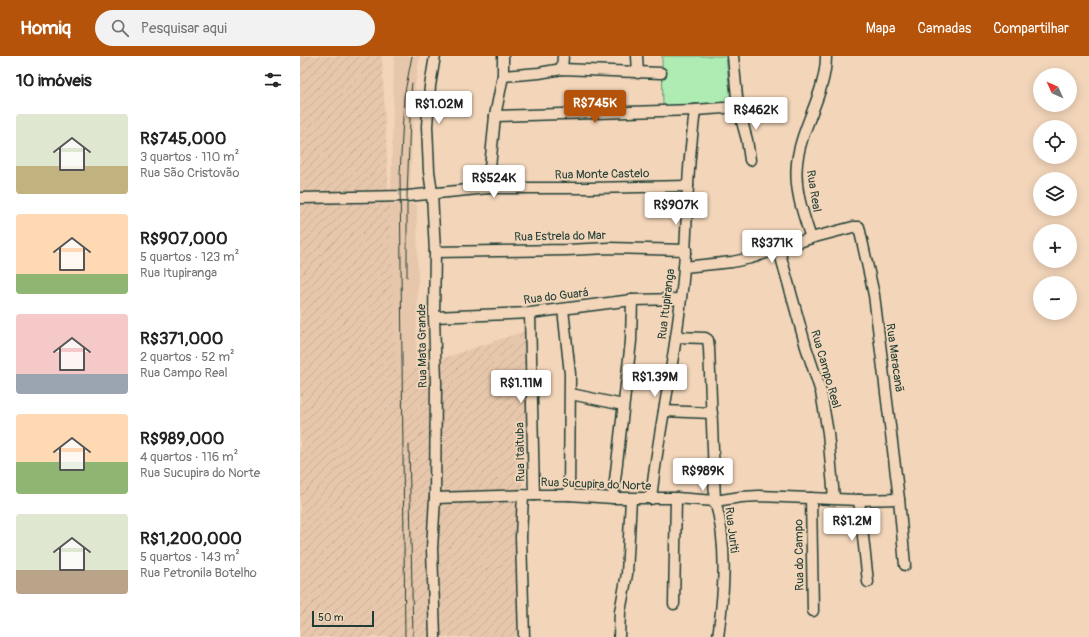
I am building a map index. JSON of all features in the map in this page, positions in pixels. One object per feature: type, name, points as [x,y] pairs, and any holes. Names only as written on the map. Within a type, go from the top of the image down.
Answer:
[{"type":"street","name":"Rua Mata Grande","points":[[434,637],[432,549],[435,498],[435,252],[432,193],[429,171],[428,126],[430,86],[435,56]]},
{"type":"street","points":[[488,188],[495,116],[503,76],[503,56]]},
{"type":"street","points":[[562,56],[562,69]]},
{"type":"street","points":[[637,56],[638,73]]},
{"type":"street","points":[[733,56],[738,108],[747,140],[750,160]]},
{"type":"street","name":"Rua Real","points":[[811,238],[797,188],[797,161],[804,135],[822,83],[826,56]]},
{"type":"street","points":[[503,76],[539,73],[562,69],[661,73]]},
{"type":"street","points":[[495,116],[738,108]]},
{"type":"street","name":"Rua Itupiranga","points":[[651,499],[657,448],[681,299],[686,250],[688,186],[694,110]]},
{"type":"street","name":"Rua Monte Castelo","points":[[300,198],[407,196],[488,188],[688,186]]},
{"type":"street","name":"Rua Maracanã","points":[[811,238],[853,227],[858,227],[860,229],[874,295],[900,499]]},
{"type":"street","points":[[684,267],[732,262],[759,256],[811,238]]},
{"type":"street","name":"Rua Estrela do Mar","points":[[435,252],[609,248],[686,250]]},
{"type":"street","name":"Rua Campo Real","points":[[779,250],[806,347],[821,392],[828,433],[834,498]]},
{"type":"street","name":"Rua do Guará","points":[[434,317],[530,313],[632,300],[681,299]]},
{"type":"street","points":[[613,498],[630,342],[632,300]]},
{"type":"street","points":[[563,309],[571,394],[569,416],[569,495]]},
{"type":"street","name":"Rua Itaituba","points":[[530,313],[534,495]]},
{"type":"street","name":"Rua Juriti","points":[[676,337],[706,338],[708,340],[715,501],[720,521],[723,552],[722,609],[718,637]]},
{"type":"street","points":[[571,394],[623,405]]},
{"type":"street","points":[[664,411],[712,413]]},
{"type":"street","name":"Rua Itaituba","points":[[523,495],[521,537],[524,637]]},
{"type":"street","name":"Rua Sucupira do Norte","points":[[435,498],[569,495],[631,499],[676,498],[715,501],[759,496],[859,500],[900,499]]},
{"type":"street","points":[[674,604],[676,498]]},
{"type":"street","name":"Rua do Campo","points":[[811,498],[813,611]]},
{"type":"street","points":[[619,637],[620,612],[627,574],[631,499]]},
{"type":"street","points":[[900,499],[905,565]]},
{"type":"street","points":[[859,500],[868,582]]},
{"type":"shaded area","points":[[300,56],[382,56],[390,202],[396,374],[531,329],[521,507],[528,637],[300,637]]},
{"type":"shaded area","points":[[395,56],[420,56],[414,92],[410,190],[391,191],[394,59]]},
{"type":"shaded area","points":[[380,204],[417,204],[418,283],[415,390],[387,637]]},
{"type":"green space","points":[[662,56],[726,56],[731,102],[663,106]]},
{"type":"tram line","points":[[405,637],[400,175],[404,97],[412,56]]},
{"type":"tram line","points":[[407,277],[407,196],[412,83]]},
{"type":"tram line","points":[[409,445],[413,637]]}]
